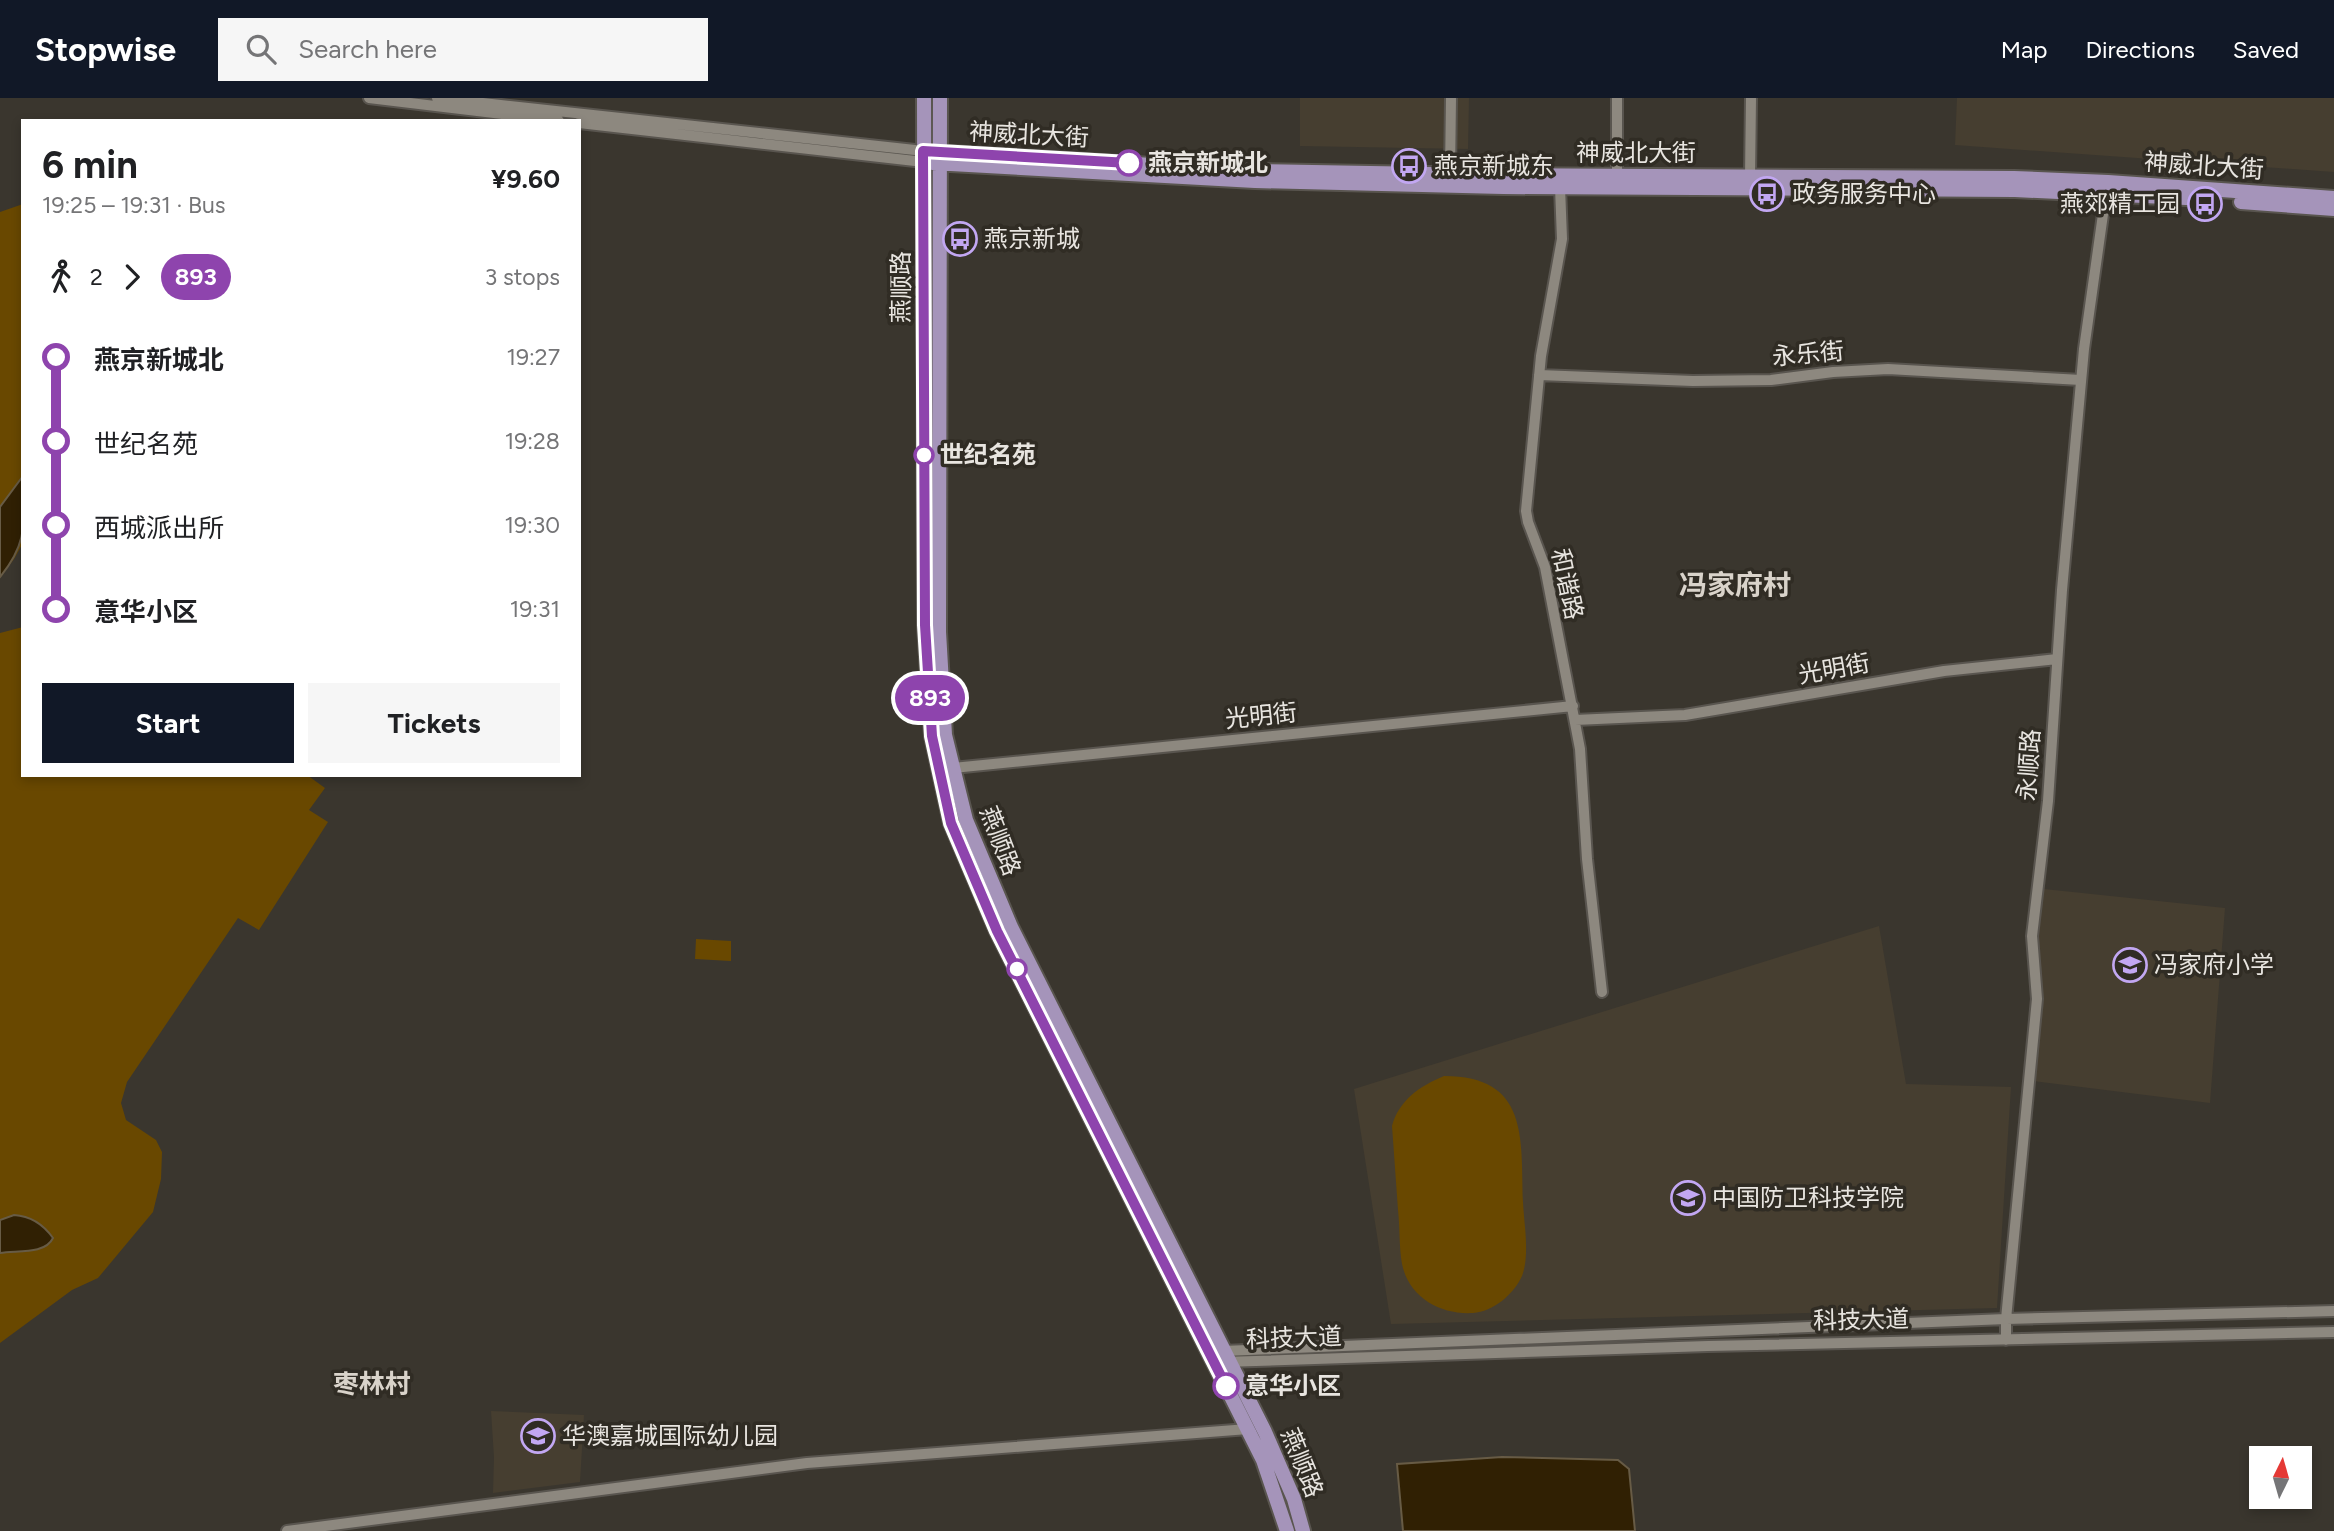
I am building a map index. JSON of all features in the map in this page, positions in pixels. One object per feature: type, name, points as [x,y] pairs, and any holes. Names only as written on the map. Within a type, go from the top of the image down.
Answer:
[{"type":"main road","name":"燕顺路","points":[[924,98],[925,625],[932,736],[951,823],[997,931],[1278,1460],[1303,1531]]},
{"type":"main road","name":"燕顺路","points":[[940,98],[939,632],[946,736],[965,820],[1006,916],[1222,1358],[1248,1429],[1263,1460],[1287,1531]]},
{"type":"main road","name":"神威北大街","points":[[924,156],[1255,181],[1560,187],[2015,190],[2106,193],[2334,209]]},
{"type":"main road","name":"神威北大街","points":[[940,158],[1255,171],[2054,180],[2334,198]]},
{"type":"street","points":[[369,98],[542,119]]},
{"type":"street","name":"神威北大街","points":[[437,98],[924,156]]},
{"type":"street","points":[[1450,174],[1451,98]]},
{"type":"street","points":[[1617,98],[1617,176]]},
{"type":"street","points":[[1750,177],[1751,98]]},
{"type":"street","name":"神威北大街","points":[[581,123],[924,156]]},
{"type":"street","name":"和谐路","points":[[1560,187],[1561,249],[1539,375],[1526,511],[1545,567],[1580,749],[1587,859],[1602,992]]},
{"type":"street","name":"永顺路","points":[[2006,1340],[2037,999],[2032,936],[2048,801],[2057,659],[2081,380],[2106,193]]},
{"type":"street","name":"永乐街","points":[[1539,375],[1693,382],[1771,380],[1833,372],[1888,369],[2081,380]]},
{"type":"street","name":"光明街","points":[[1575,720],[1685,715],[1944,671],[2057,659]]},
{"type":"street","name":"光明街","points":[[953,768],[1573,706]]},
{"type":"street","name":"科技大道","points":[[1222,1358],[2006,1319],[2334,1311]]},
{"type":"street","name":"科技大道","points":[[1222,1358],[2334,1332]]},
{"type":"street","points":[[287,1531],[807,1463],[1248,1429]]},
{"type":"shaded area","points":[[1300,98],[1469,98],[1468,149],[1300,146]]},
{"type":"shaded area","name":"燕郊精工园","points":[[1957,98],[2334,98],[2334,172],[1955,145]]},
{"type":"shaded area","points":[[21,205],[21,547],[0,577],[0,212]]},
{"type":"shaded area","points":[[21,479],[21,537],[10,564],[0,577],[0,507]]},
{"type":"shaded area","points":[[21,628],[21,777],[310,777],[325,788],[309,810],[328,822],[259,930],[238,918],[127,1082],[121,1103],[126,1120],[156,1140],[162,1152],[161,1179],[153,1212],[98,1278],[72,1290],[0,1343],[0,633]]},
{"type":"shaded area","name":"冯家府小学","points":[[2044,889],[2225,908],[2210,1103],[2033,1081],[2042,999],[2037,931]]},
{"type":"shaded area","name":"中国防卫科技学院","points":[[1879,926],[1906,1084],[2011,1087],[1997,1308],[1391,1324],[1354,1089]]},
{"type":"shaded area","points":[[696,939],[731,941],[731,961],[695,959]]},
{"type":"shaded area","points":[[1444,1076],[1472,1079],[1492,1087],[1506,1099],[1515,1115],[1520,1134],[1526,1259],[1522,1276],[1508,1295],[1495,1306],[1481,1312],[1449,1311],[1428,1302],[1412,1286],[1401,1258],[1392,1126],[1405,1101],[1427,1084]]},
{"type":"shaded area","points":[[14,1215],[36,1222],[53,1238],[44,1247],[37,1249],[0,1253],[0,1220]]},
{"type":"shaded area","name":"华澳嘉城国际幼儿园","points":[[491,1411],[584,1415],[580,1482],[493,1493]]},
{"type":"shaded area","points":[[1502,1457],[1618,1460],[1629,1469],[1635,1531],[1403,1531],[1397,1464]]},
{"type":"bus line","name":"893","points":[[1129,163],[923,151],[925,625],[932,736],[951,823],[972,876],[997,931],[1226,1386]]},
{"type":"place","name":"燕京新城北","points":[[1129,163]]},
{"type":"place","name":"燕京新城东","points":[[1409,166]]},
{"type":"place","name":"政务服务中心","points":[[1767,194]]},
{"type":"place","name":"燕郊精工园","points":[[2205,204]]},
{"type":"place","name":"燕京新城","points":[[960,239]]},
{"type":"place","name":"世纪名苑","points":[[924,455]]},
{"type":"place","name":"冯家府小学","points":[[2130,965]]},
{"type":"place","name":"中国防卫科技学院","points":[[1688,1198]]},
{"type":"place","name":"意华小区","points":[[1226,1386]]},
{"type":"place","name":"华澳嘉城国际幼儿园","points":[[538,1436]]},
{"type":"district","name":"冯家府村","points":[[1735,585]]},
{"type":"district","name":"枣林村","points":[[372,1384]]}]
